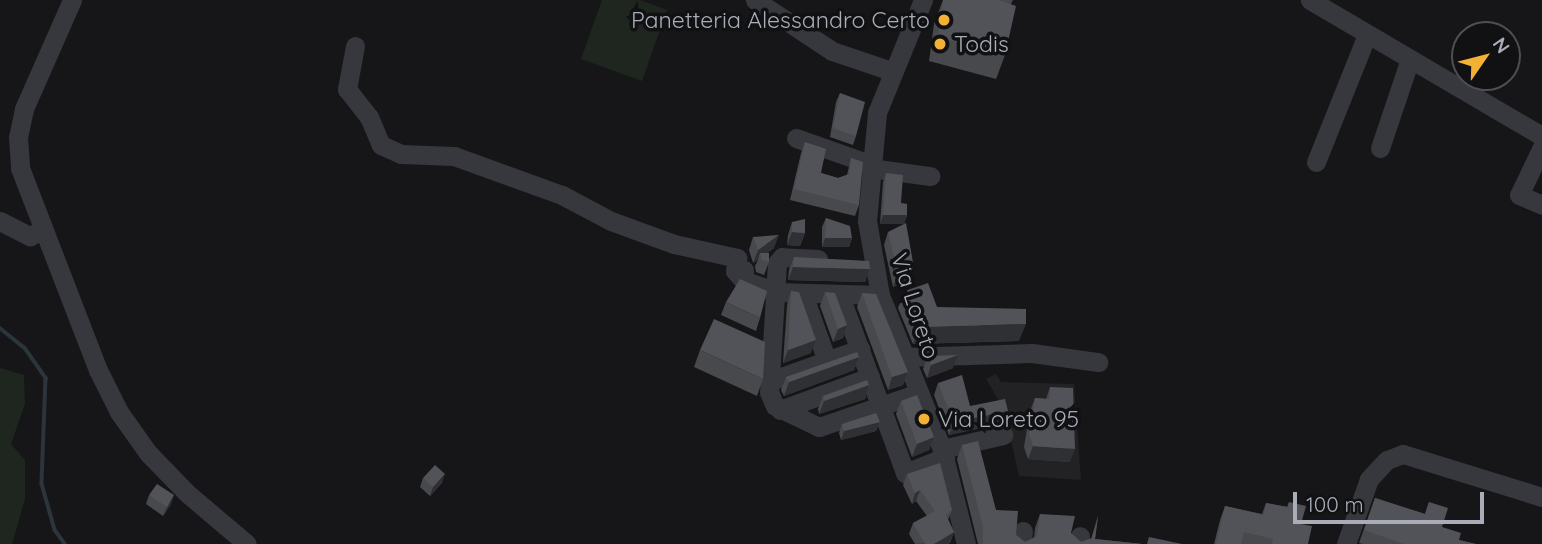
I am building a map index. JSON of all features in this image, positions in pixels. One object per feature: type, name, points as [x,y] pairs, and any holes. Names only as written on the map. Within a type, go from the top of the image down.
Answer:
[{"type":"street","points":[[755,0],[832,51],[894,72]]},
{"type":"street","name":"Via Loreto","points":[[923,0],[877,113],[870,166],[866,262],[943,453],[966,544]]},
{"type":"street","points":[[1310,0],[1366,37],[1542,136]]},
{"type":"street","points":[[72,1],[24,109],[18,137],[20,168],[42,230],[119,412],[180,486],[247,544]]},
{"type":"street","points":[[1316,162],[1366,37]]},
{"type":"street","points":[[355,46],[347,89],[369,117],[381,145],[401,154],[454,156],[562,195],[611,221],[674,244],[737,258],[735,271],[743,281],[776,292],[840,296],[880,295]]},
{"type":"street","points":[[1380,148],[1410,60]]},
{"type":"street","points":[[796,138],[870,166],[930,176]]},
{"type":"street","points":[[1542,147],[1519,195],[1542,205]]},
{"type":"street","points":[[0,221],[30,236],[42,230]]},
{"type":"street","points":[[743,281],[744,255]]},
{"type":"street","points":[[834,260],[782,257],[776,263],[769,391],[780,410],[819,427],[919,393]]},
{"type":"street","points":[[803,294],[827,361]]},
{"type":"street","points":[[840,296],[905,474],[943,453],[1003,435]]},
{"type":"street","points":[[749,341],[773,352]]},
{"type":"street","points":[[770,381],[860,349]]},
{"type":"street","points":[[904,357],[1032,353],[1098,362]]},
{"type":"street","points":[[780,410],[870,377]]},
{"type":"street","points":[[1346,544],[1369,480],[1387,460],[1404,454],[1542,497]]},
{"type":"shaded area","points":[[602,0],[640,0],[667,10],[642,81],[581,59]]},
{"type":"shaded area","points":[[0,368],[24,375],[25,404],[11,444],[25,460],[25,499],[12,544],[0,544]]},
{"type":"shaded area","points":[[996,374],[1001,382],[1074,384],[1081,480],[1019,476],[1004,409],[986,379]]},
{"type":"building","points":[[943,0],[999,0],[1016,6],[1005,55],[938,37]]},
{"type":"building","points":[[840,93],[865,102],[856,136],[833,128]]},
{"type":"building","points":[[805,142],[826,149],[821,173],[838,178],[849,174],[851,158],[863,162],[859,205],[794,189]]},
{"type":"building","points":[[886,173],[903,175],[901,203],[907,204],[907,215],[883,215]]},
{"type":"building","points":[[826,218],[850,226],[852,238],[825,238]]},
{"type":"building","points":[[805,219],[805,233],[792,232],[792,222]]},
{"type":"building","points":[[906,223],[914,268],[898,274],[888,232]]},
{"type":"building","points":[[779,235],[758,250],[753,237]]},
{"type":"building","points":[[760,253],[769,253],[769,262],[761,259]]},
{"type":"building","points":[[794,257],[869,261],[870,269],[793,267]]},
{"type":"building","points":[[740,279],[767,291],[760,318],[726,302]]},
{"type":"building","points":[[928,283],[937,307],[1026,309],[1026,324],[919,327],[905,291]]},
{"type":"building","points":[[791,291],[799,292],[816,340],[788,350]]},
{"type":"building","points":[[825,292],[835,293],[847,325],[838,329]]},
{"type":"building","points":[[862,293],[876,294],[908,372],[892,377]]},
{"type":"building","points":[[714,319],[765,342],[763,379],[700,350]]},
{"type":"building","points":[[857,352],[859,357],[789,382],[786,377]]},
{"type":"building","points":[[958,355],[931,365],[928,356]]},
{"type":"building","points":[[962,375],[970,406],[1005,399],[1008,411],[954,422],[938,383]]},
{"type":"building","points":[[867,380],[869,385],[824,401],[823,396]]},
{"type":"building","points":[[1050,387],[1073,388],[1075,449],[1033,446],[1029,434],[1035,398],[1049,399]]},
{"type":"building","points":[[917,395],[934,437],[917,444],[901,401]]},
{"type":"building","points":[[876,413],[880,422],[844,431],[842,424]]},
{"type":"building","points":[[978,441],[996,510],[1018,511],[1016,535],[1025,542],[1037,536],[1040,514],[1075,516],[1071,533],[1081,542],[1092,538],[1098,516],[1095,539],[1142,544],[983,544],[983,527],[962,445]]},
{"type":"building","points":[[940,463],[952,510],[946,515],[954,532],[934,544],[925,544],[913,523],[935,511],[920,490],[915,493],[907,474]]},
{"type":"building","points":[[435,465],[445,474],[433,487],[423,478]]},
{"type":"building","points":[[157,484],[174,495],[167,507],[149,495]]},
{"type":"building","points":[[1375,498],[1425,514],[1429,502],[1448,508],[1442,527],[1461,533],[1459,540],[1476,544],[1404,544],[1364,530]]},
{"type":"building","points":[[1289,502],[1306,506],[1301,524],[1312,526],[1308,544],[1272,544],[1273,539],[1244,532],[1241,544],[1216,544],[1225,506],[1264,515],[1266,503],[1288,507]]},
{"type":"building","points":[[1149,537],[1182,544],[1147,544]]},
{"type":"waterway","points":[[0,328],[25,348],[46,378],[42,484],[55,530],[65,544]]},
{"type":"place","name":"Panetteria Alessandro Certo","points":[[944,20]]},
{"type":"place","name":"Todis","points":[[940,44]]},
{"type":"place","name":"Via Loreto 95","points":[[924,419]]}]
